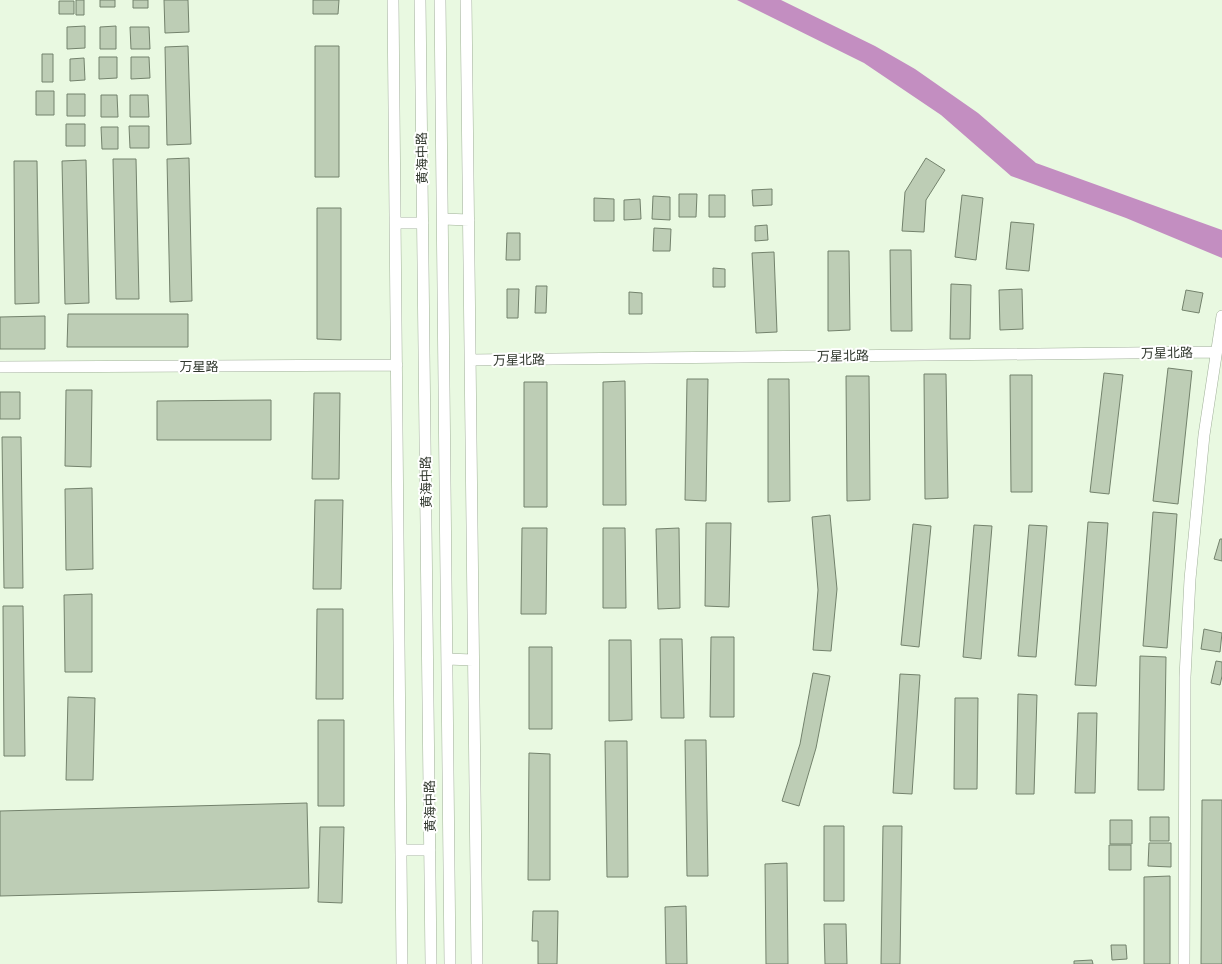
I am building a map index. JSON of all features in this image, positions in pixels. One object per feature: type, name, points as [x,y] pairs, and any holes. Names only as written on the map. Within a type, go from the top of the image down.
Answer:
[{"type":"street","name":"黄海中路","points":[[393,0],[402,964]]},
{"type":"street","name":"黄海中路","points":[[420,0],[431,964]]},
{"type":"street","name":"黄海中路","points":[[440,0],[450,964]]},
{"type":"street","points":[[466,0],[477,964]]},
{"type":"street","points":[[443,218],[469,220]]},
{"type":"street","points":[[396,223],[423,223]]},
{"type":"street","points":[[1184,964],[1185,677],[1190,579],[1204,435],[1222,316]]},
{"type":"street","name":"万星北路","points":[[470,360],[1216,352]]},
{"type":"street","name":"万星路","points":[[0,367],[397,365]]},
{"type":"street","points":[[447,659],[473,660]]},
{"type":"street","points":[[402,850],[430,850]]},
{"type":"shaded area","points":[[737,0],[781,0],[875,46],[915,69],[978,113],[1036,163],[1222,230],[1222,258],[1126,218],[1011,176],[941,115],[864,63]]},
{"type":"building","points":[[76,0],[84,0],[84,15],[76,15]]},
{"type":"building","points":[[100,0],[115,0],[115,7],[100,7]]},
{"type":"building","points":[[133,0],[148,0],[148,8],[133,8]]},
{"type":"building","points":[[164,0],[188,0],[189,32],[165,33]]},
{"type":"building","points":[[313,0],[339,0],[338,14],[313,14]]},
{"type":"building","points":[[59,1],[74,1],[74,14],[59,14]]},
{"type":"building","points":[[85,26],[85,48],[67,49],[67,27]]},
{"type":"building","points":[[116,26],[116,49],[100,49],[100,27]]},
{"type":"building","points":[[130,27],[149,27],[150,49],[131,49]]},
{"type":"building","points":[[188,46],[191,144],[167,145],[165,47]]},
{"type":"building","points":[[315,46],[339,46],[339,177],[315,177]]},
{"type":"building","points":[[42,54],[53,54],[53,82],[42,82]]},
{"type":"building","points":[[99,57],[117,57],[117,78],[99,79]]},
{"type":"building","points":[[131,57],[149,57],[150,78],[131,79]]},
{"type":"building","points":[[84,58],[85,80],[70,81],[70,59]]},
{"type":"building","points":[[36,91],[54,91],[54,115],[36,115]]},
{"type":"building","points":[[67,94],[85,94],[85,116],[67,116]]},
{"type":"building","points":[[101,95],[117,95],[118,117],[101,117]]},
{"type":"building","points":[[130,95],[148,95],[149,117],[130,117]]},
{"type":"building","points":[[66,124],[85,124],[85,146],[66,146]]},
{"type":"building","points":[[129,126],[149,126],[149,148],[130,148]]},
{"type":"building","points":[[101,127],[118,127],[118,149],[102,149]]},
{"type":"building","points":[[189,158],[192,301],[170,302],[167,159]]},
{"type":"building","points":[[926,158],[945,170],[926,200],[924,232],[902,231],[905,192]]},
{"type":"building","points":[[113,159],[136,159],[139,299],[116,299]]},
{"type":"building","points":[[86,160],[89,303],[65,304],[62,161]]},
{"type":"building","points":[[14,161],[37,161],[39,303],[15,304]]},
{"type":"building","points":[[772,189],[772,205],[753,206],[752,190]]},
{"type":"building","points":[[679,194],[697,194],[696,217],[679,217]]},
{"type":"building","points":[[709,195],[725,195],[725,217],[709,217]]},
{"type":"building","points":[[962,195],[983,198],[976,260],[955,257]]},
{"type":"building","points":[[653,196],[670,197],[670,220],[652,219]]},
{"type":"building","points":[[594,198],[614,199],[614,221],[594,221]]},
{"type":"building","points":[[640,199],[641,219],[624,220],[624,200]]},
{"type":"building","points":[[317,208],[341,208],[341,340],[317,339]]},
{"type":"building","points":[[1011,222],[1034,224],[1029,271],[1006,269]]},
{"type":"building","points":[[767,225],[768,240],[755,241],[755,226]]},
{"type":"building","points":[[654,228],[671,229],[670,251],[653,251]]},
{"type":"building","points":[[507,233],[520,233],[520,260],[506,260]]},
{"type":"building","points":[[890,250],[911,250],[912,331],[891,331]]},
{"type":"building","points":[[828,251],[849,251],[850,330],[828,331]]},
{"type":"building","points":[[774,252],[777,332],[756,333],[752,253]]},
{"type":"building","points":[[713,268],[725,269],[725,287],[713,287]]},
{"type":"building","points":[[951,284],[971,285],[970,339],[950,339]]},
{"type":"building","points":[[536,286],[547,286],[546,313],[535,313]]},
{"type":"building","points":[[507,289],[519,289],[518,318],[507,318]]},
{"type":"building","points":[[1022,289],[1023,329],[1000,330],[999,290]]},
{"type":"building","points":[[1186,290],[1203,293],[1199,313],[1182,310]]},
{"type":"building","points":[[629,292],[642,293],[642,314],[629,314]]},
{"type":"building","points":[[68,314],[188,314],[188,347],[67,347]]},
{"type":"building","points":[[45,316],[45,349],[0,349],[0,317]]},
{"type":"building","points":[[1168,368],[1192,371],[1178,504],[1153,501]]},
{"type":"building","points":[[1104,373],[1123,375],[1109,494],[1090,492]]},
{"type":"building","points":[[924,374],[946,374],[948,498],[925,499]]},
{"type":"building","points":[[1010,375],[1032,375],[1032,492],[1011,492]]},
{"type":"building","points":[[846,376],[869,376],[870,500],[847,501]]},
{"type":"building","points":[[687,379],[708,379],[706,501],[685,500]]},
{"type":"building","points":[[768,379],[789,379],[790,501],[768,502]]},
{"type":"building","points":[[625,381],[626,505],[603,505],[603,382]]},
{"type":"building","points":[[524,382],[547,382],[547,507],[524,507]]},
{"type":"building","points":[[66,390],[92,390],[91,467],[65,466]]},
{"type":"building","points":[[0,392],[20,392],[20,419],[0,419]]},
{"type":"building","points":[[314,393],[340,393],[339,479],[312,479]]},
{"type":"building","points":[[271,400],[271,440],[157,440],[157,401]]},
{"type":"building","points":[[2,437],[21,437],[23,588],[4,588]]},
{"type":"building","points":[[92,488],[93,569],[66,570],[65,489]]},
{"type":"building","points":[[315,500],[343,500],[341,589],[313,589]]},
{"type":"building","points":[[1153,512],[1177,514],[1167,648],[1143,646]]},
{"type":"building","points":[[830,515],[837,589],[831,651],[813,650],[818,590],[812,517]]},
{"type":"building","points":[[1088,522],[1108,523],[1096,686],[1075,685]]},
{"type":"building","points":[[706,523],[731,523],[729,607],[705,606]]},
{"type":"building","points":[[913,524],[931,526],[919,647],[901,645]]},
{"type":"building","points":[[974,525],[992,526],[981,659],[963,657]]},
{"type":"building","points":[[1029,525],[1047,526],[1036,657],[1018,656]]},
{"type":"building","points":[[522,528],[547,528],[546,614],[521,614]]},
{"type":"building","points":[[603,528],[625,528],[626,608],[603,608]]},
{"type":"building","points":[[679,528],[680,608],[658,609],[656,529]]},
{"type":"building","points":[[1220,539],[1222,539],[1222,561],[1214,559]]},
{"type":"building","points":[[92,594],[92,672],[65,672],[64,595]]},
{"type":"building","points":[[3,606],[23,606],[25,756],[4,756]]},
{"type":"building","points":[[317,609],[343,609],[343,699],[316,699]]},
{"type":"building","points":[[1204,629],[1222,633],[1220,652],[1201,649]]},
{"type":"building","points":[[711,637],[734,637],[734,717],[710,717]]},
{"type":"building","points":[[660,639],[682,639],[684,718],[661,718]]},
{"type":"building","points":[[609,640],[631,640],[632,720],[609,721]]},
{"type":"building","points":[[529,647],[552,647],[552,729],[529,729]]},
{"type":"building","points":[[1140,656],[1166,657],[1164,790],[1138,790]]},
{"type":"building","points":[[1216,661],[1222,662],[1222,676],[1220,685],[1211,683]]},
{"type":"building","points":[[813,673],[830,676],[816,748],[799,806],[782,801],[800,744]]},
{"type":"building","points":[[900,674],[920,675],[912,794],[893,793]]},
{"type":"building","points":[[1018,694],[1037,695],[1034,794],[1016,794]]},
{"type":"building","points":[[68,697],[95,698],[93,780],[66,780]]},
{"type":"building","points":[[955,698],[978,698],[977,789],[954,789]]},
{"type":"building","points":[[1078,713],[1097,713],[1095,793],[1075,793]]},
{"type":"building","points":[[318,720],[344,720],[344,806],[318,806]]},
{"type":"building","points":[[685,740],[706,740],[708,876],[687,876]]},
{"type":"building","points":[[605,741],[627,741],[628,877],[607,877]]},
{"type":"building","points":[[529,753],[550,754],[550,880],[528,880]]},
{"type":"building","points":[[1202,800],[1222,800],[1222,964],[1201,964]]},
{"type":"building","points":[[307,803],[309,888],[0,896],[0,811]]},
{"type":"building","points":[[1150,817],[1169,817],[1169,841],[1150,841]]},
{"type":"building","points":[[1110,820],[1132,820],[1132,844],[1110,844]]},
{"type":"building","points":[[824,826],[844,826],[844,901],[824,901]]},
{"type":"building","points":[[883,826],[902,826],[900,964],[881,964]]},
{"type":"building","points":[[320,827],[344,827],[342,903],[318,902]]},
{"type":"building","points":[[1149,843],[1171,843],[1171,867],[1148,866]]},
{"type":"building","points":[[1109,845],[1131,845],[1131,870],[1109,870]]},
{"type":"building","points":[[787,863],[788,964],[766,964],[765,864]]},
{"type":"building","points":[[1170,876],[1170,964],[1144,964],[1144,877]]},
{"type":"building","points":[[686,906],[687,964],[666,964],[665,907]]},
{"type":"building","points":[[533,911],[558,911],[557,964],[538,964],[538,941],[532,941]]},
{"type":"building","points":[[824,924],[846,924],[847,964],[825,964]]},
{"type":"building","points":[[1111,945],[1126,945],[1127,959],[1112,960]]},
{"type":"building","points":[[1092,960],[1093,964],[1074,964],[1074,961]]}]
